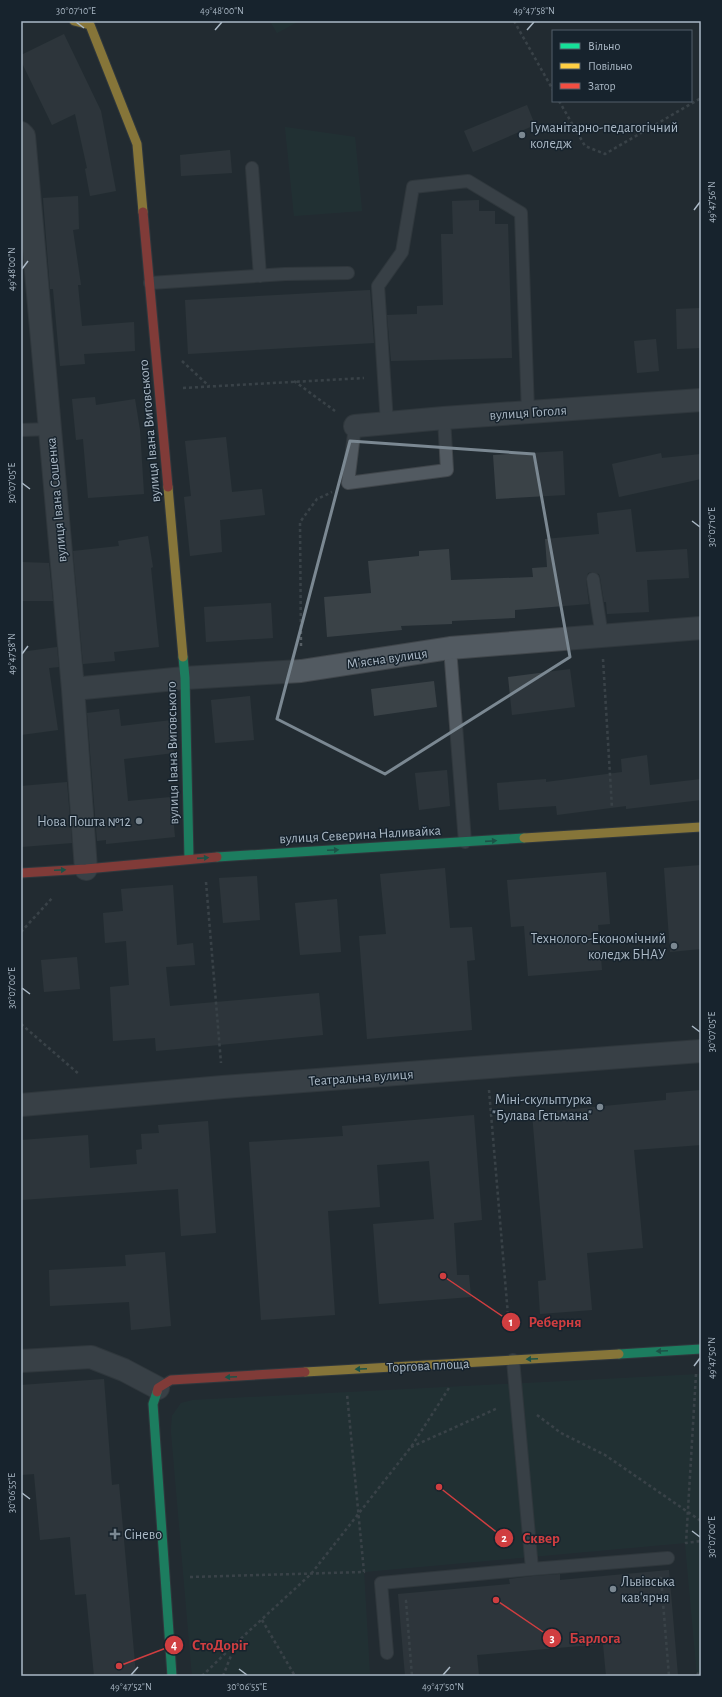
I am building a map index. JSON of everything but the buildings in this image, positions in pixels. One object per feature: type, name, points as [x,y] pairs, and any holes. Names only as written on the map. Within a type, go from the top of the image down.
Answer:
[{"type":"street","name":"вулиця Івана Виговського","points":[[74,21],[90,25],[137,144],[185,678],[189,859]]},
{"type":"street","name":"вулиця Івана Сошенка","points":[[21,133],[24,136],[73,689],[82,869]]},
{"type":"street","name":"вулиця Гоголя","points":[[355,426],[444,418],[701,400]]},
{"type":"street","name":"Мʼясна вулиця","points":[[73,689],[185,678],[301,671],[450,648],[701,628]]},
{"type":"street","name":"вулиця Северина Наливайка","points":[[21,872],[82,869],[189,859],[613,833],[701,826]]},
{"type":"street","name":"Театральна вулиця","points":[[21,1105],[223,1087],[701,1051]]},
{"type":"street","name":"Торгова площа","points":[[158,1388],[171,1380],[701,1349]]},
{"type":"street","points":[[21,1361],[91,1357],[124,1370],[158,1388],[153,1404],[172,1676]]},
{"type":"lane","points":[[252,168],[260,276]]},
{"type":"lane","points":[[387,423],[378,286],[402,252],[413,187],[468,181],[521,213],[528,412]]},
{"type":"lane","points":[[150,283],[260,276],[348,273]]},
{"type":"lane","points":[[355,426],[348,483],[447,470],[444,418]]},
{"type":"lane","points":[[21,430],[50,429]]},
{"type":"lane","points":[[593,579],[602,636]]},
{"type":"lane","points":[[450,648],[465,842]]},
{"type":"lane","points":[[513,1360],[532,1569]]},
{"type":"lane","points":[[387,1653],[381,1583],[668,1558]]},
{"type":"path","points":[[514,21],[552,88]]},
{"type":"path","points":[[561,102],[585,146],[605,154],[701,98]]},
{"type":"path","points":[[159,389],[368,378],[386,392]]},
{"type":"path","points":[[294,381],[355,426]]},
{"type":"path","points":[[301,671],[300,522],[317,499],[348,483]]},
{"type":"path","points":[[602,636],[613,833]]},
{"type":"path","points":[[204,858],[223,1087]]},
{"type":"path","points":[[21,932],[82,869]]},
{"type":"path","points":[[21,1024],[106,1097]]},
{"type":"path","points":[[487,1067],[509,1327]]},
{"type":"path","points":[[696,1374],[686,1543],[701,1541]]},
{"type":"path","points":[[689,1375],[701,1374]]},
{"type":"path","points":[[202,1676],[311,1574],[411,1447],[450,1387],[442,1387]]},
{"type":"path","points":[[184,1577],[364,1572],[346,1392],[354,1392]]},
{"type":"path","points":[[411,1447],[517,1399],[561,1433],[605,1455],[688,1510],[701,1521]]},
{"type":"path","points":[[653,1579],[661,1578],[669,1676]]},
{"type":"path","points":[[412,1676],[406,1601],[413,1600]]},
{"type":"path","points":[[262,1620],[296,1676]]},
{"type":"path","points":[[223,1676],[236,1643]]},
{"type":"path","points":[[700,1676],[696,1673],[701,1672]]},
{"type":"highlighted area","points":[[350,441],[534,454],[570,657],[385,774],[277,719]]},
{"type":"green space","points":[[270,21],[299,21],[277,33]]},
{"type":"green space","points":[[285,127],[355,137],[362,211],[294,216]]},
{"type":"green space","points":[[701,1374],[701,1676],[697,1676],[685,1543],[364,1572],[370,1676],[192,1676],[171,1431],[172,1416],[181,1403],[193,1400]]},
{"type":"traffic: fast","points":[[183,657],[185,678],[189,859]]},
{"type":"traffic: fast","points":[[217,857],[524,838]]},
{"type":"traffic: fast","points":[[619,1354],[701,1349]]},
{"type":"traffic: fast","points":[[157,1392],[153,1404],[172,1676]]},
{"type":"traffic: slow","points":[[74,21],[90,25],[137,144],[143,212]]},
{"type":"traffic: slow","points":[[168,487],[183,657]]},
{"type":"traffic: slow","points":[[524,838],[701,827]]},
{"type":"traffic: slow","points":[[305,1372],[619,1354]]},
{"type":"traffic: jam","points":[[143,212],[168,487]]},
{"type":"traffic: jam","points":[[21,873],[86,869],[217,857]]},
{"type":"traffic: jam","points":[[157,1392],[158,1388],[171,1380],[305,1372]]},
{"type":"place","name":"Гуманітарно-педагогічний коледж","points":[[522,135]]},
{"type":"place","name":"Нова Пошта №12","points":[[139,821]]},
{"type":"place","name":"Технолого-Економічний коледж БНАУ","points":[[674,946]]},
{"type":"place","name":"Міні-скульптурка \"Булава Гетьмана\"","points":[[600,1107]]},
{"type":"place","name":"Реберня","points":[[443,1276]]},
{"type":"place","name":"Сквер","points":[[439,1487]]},
{"type":"place","name":"Сінево","points":[[115,1534]]},
{"type":"place","name":"Львівська кав'ярня","points":[[613,1589]]},
{"type":"place","name":"Барлога","points":[[496,1600]]},
{"type":"place","name":"СтоДоріг","points":[[119,1666]]}]
